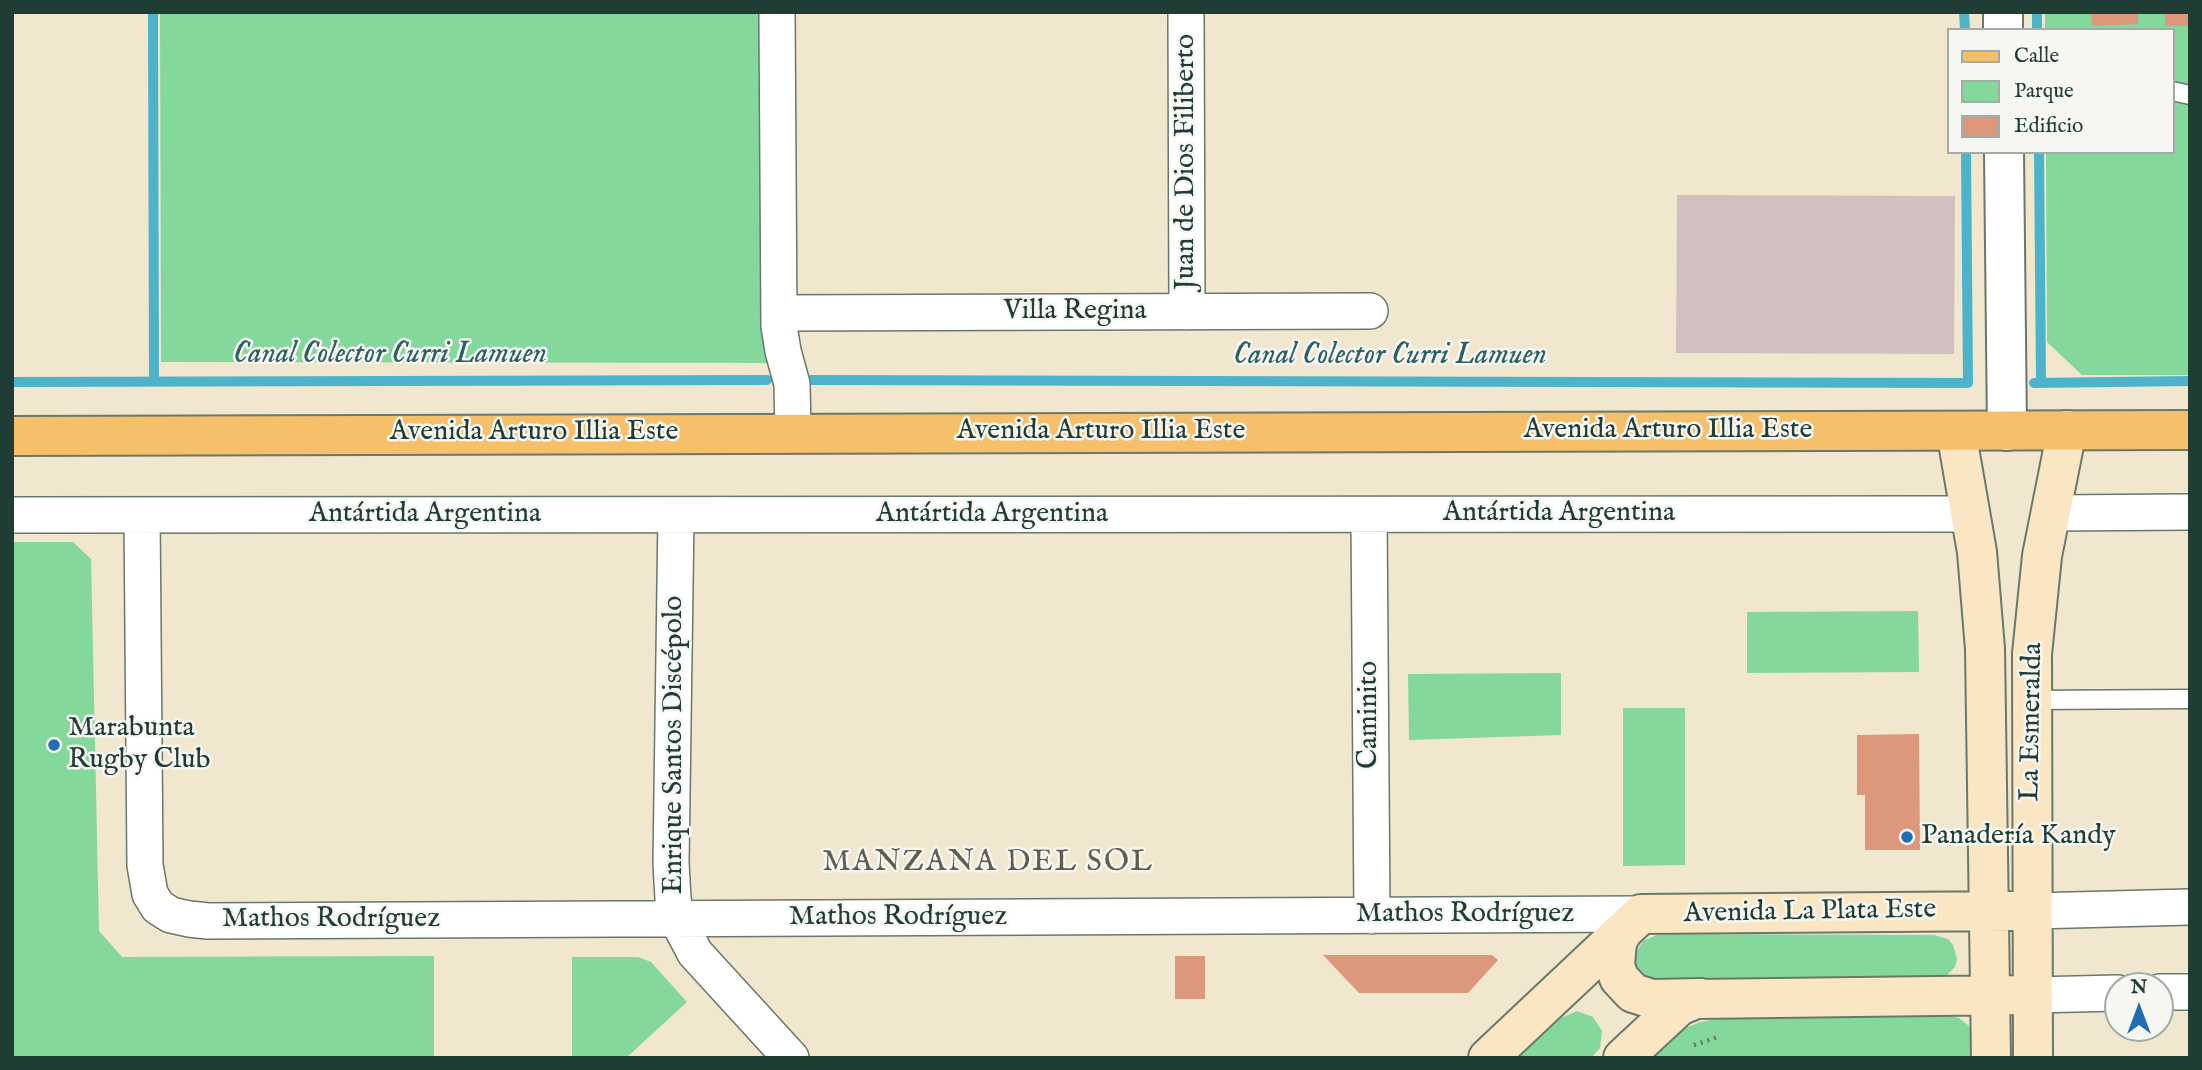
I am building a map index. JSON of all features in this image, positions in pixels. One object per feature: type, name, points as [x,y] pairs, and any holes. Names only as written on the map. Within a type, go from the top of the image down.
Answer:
[{"type":"main road","name":"La Esmeralda","points":[[2033,1058],[2031,700],[2035,607],[2067,430]]},
{"type":"main road","name":"Avenida Arturo Illia Este","points":[[12,436],[2190,430]]},
{"type":"main road","name":"La Esmeralda","points":[[1956,431],[1971,514],[1986,649],[1991,1058]]},
{"type":"main road","name":"Avenida La Plata Este","points":[[1632,922],[2032,911]]},
{"type":"main road","points":[[1632,922],[1617,942],[1615,965],[1619,978],[1633,993],[1652,999],[2033,995]]},
{"type":"main road","points":[[1488,1058],[1632,922]]},
{"type":"main road","points":[[1623,1058],[1679,1006],[1706,998]]},
{"type":"street","points":[[776,12],[779,313],[781,343],[792,384],[793,432]]},
{"type":"street","name":"Juan de Dios Filiberto","points":[[1186,12],[1187,312]]},
{"type":"street","points":[[2004,154],[2007,431]]},
{"type":"street","name":"Villa Regina","points":[[779,313],[1370,311]]},
{"type":"street","points":[[2050,513],[2190,512]]},
{"type":"street","name":"Caminito","points":[[1369,514],[1372,916]]},
{"type":"street","name":"Antártida Argentina","points":[[12,515],[1971,514]]},
{"type":"street","name":"Mathos Rodríguez","points":[[142,515],[145,864],[150,894],[158,907],[171,915],[208,920],[1372,916],[1632,922]]},
{"type":"street","name":"Enrique Santos Discépolo","points":[[676,515],[671,863],[677,919],[695,953],[791,1058]]},
{"type":"street","name":"Avenida La Plata Este","points":[[2032,911],[2190,907]]},
{"type":"street","points":[[2033,995],[2104,993]]},
{"type":"lane","points":[[2031,700],[2190,698]]},
{"type":"path","points":[[1688,1049],[1695,1044],[1722,1037]]},
{"type":"shaded area","points":[[1677,195],[1955,196],[1954,354],[1676,353]]},
{"type":"green space","points":[[160,12],[764,12],[767,363],[161,362]]},
{"type":"green space","points":[[2045,12],[2190,12],[2190,375],[2082,375],[2047,342],[2046,154],[2174,154],[2174,28],[2045,28]]},
{"type":"green space","name":"Marabunta Rugby Club","points":[[12,542],[73,542],[91,559],[99,931],[122,957],[434,956],[434,1058],[12,1058]]},
{"type":"green space","points":[[1918,611],[1919,672],[1747,673],[1747,612]]},
{"type":"green space","points":[[1561,673],[1561,735],[1409,740],[1408,674]]},
{"type":"green space","points":[[1623,708],[1685,708],[1685,865],[1623,866]]},
{"type":"green space","points":[[1659,934],[1934,935],[1948,939],[1957,959],[1955,967],[1945,977],[1647,981],[1637,970],[1635,954],[1643,941]]},
{"type":"green space","points":[[572,957],[638,957],[651,962],[687,1002],[626,1058],[572,1058]]},
{"type":"green space","points":[[1577,1011],[1593,1017],[1602,1031],[1600,1048],[1591,1058],[1518,1058],[1561,1018]]},
{"type":"green space","points":[[1959,1018],[1969,1026],[1974,1058],[1653,1058],[1686,1028],[1717,1019]]},
{"type":"building","points":[[2091,12],[2138,12],[2138,24],[2092,26]]},
{"type":"building","points":[[2165,12],[2190,12],[2190,26],[2165,26]]},
{"type":"building","points":[[1919,734],[1920,850],[1865,850],[1865,795],[1857,795],[1857,735]]},
{"type":"building","points":[[1323,955],[1492,955],[1498,960],[1468,993],[1359,993]]},
{"type":"building","points":[[1175,956],[1205,956],[1205,999],[1175,999]]},
{"type":"waterway","points":[[153,12],[154,381]]},
{"type":"waterway","points":[[1964,12],[1965,28]]},
{"type":"waterway","points":[[2037,12],[2037,28]]},
{"type":"waterway","name":"Canal Colector Curri Lamuen","points":[[812,380],[1968,383],[1966,154]]},
{"type":"waterway","points":[[2039,154],[2041,383]]},
{"type":"waterway","name":"Canal Colector Curri Lamuen","points":[[12,382],[767,380]]},
{"type":"waterway","name":"Canal Colector Curri Lamuen","points":[[2034,383],[2190,381]]},
{"type":"place","name":"Marabunta Rugby Club","points":[[54,745]]},
{"type":"place","name":"Panadería Kandy","points":[[1907,837]]},
{"type":"district","name":"MANZANA DEL SOL","points":[[988,864]]}]
